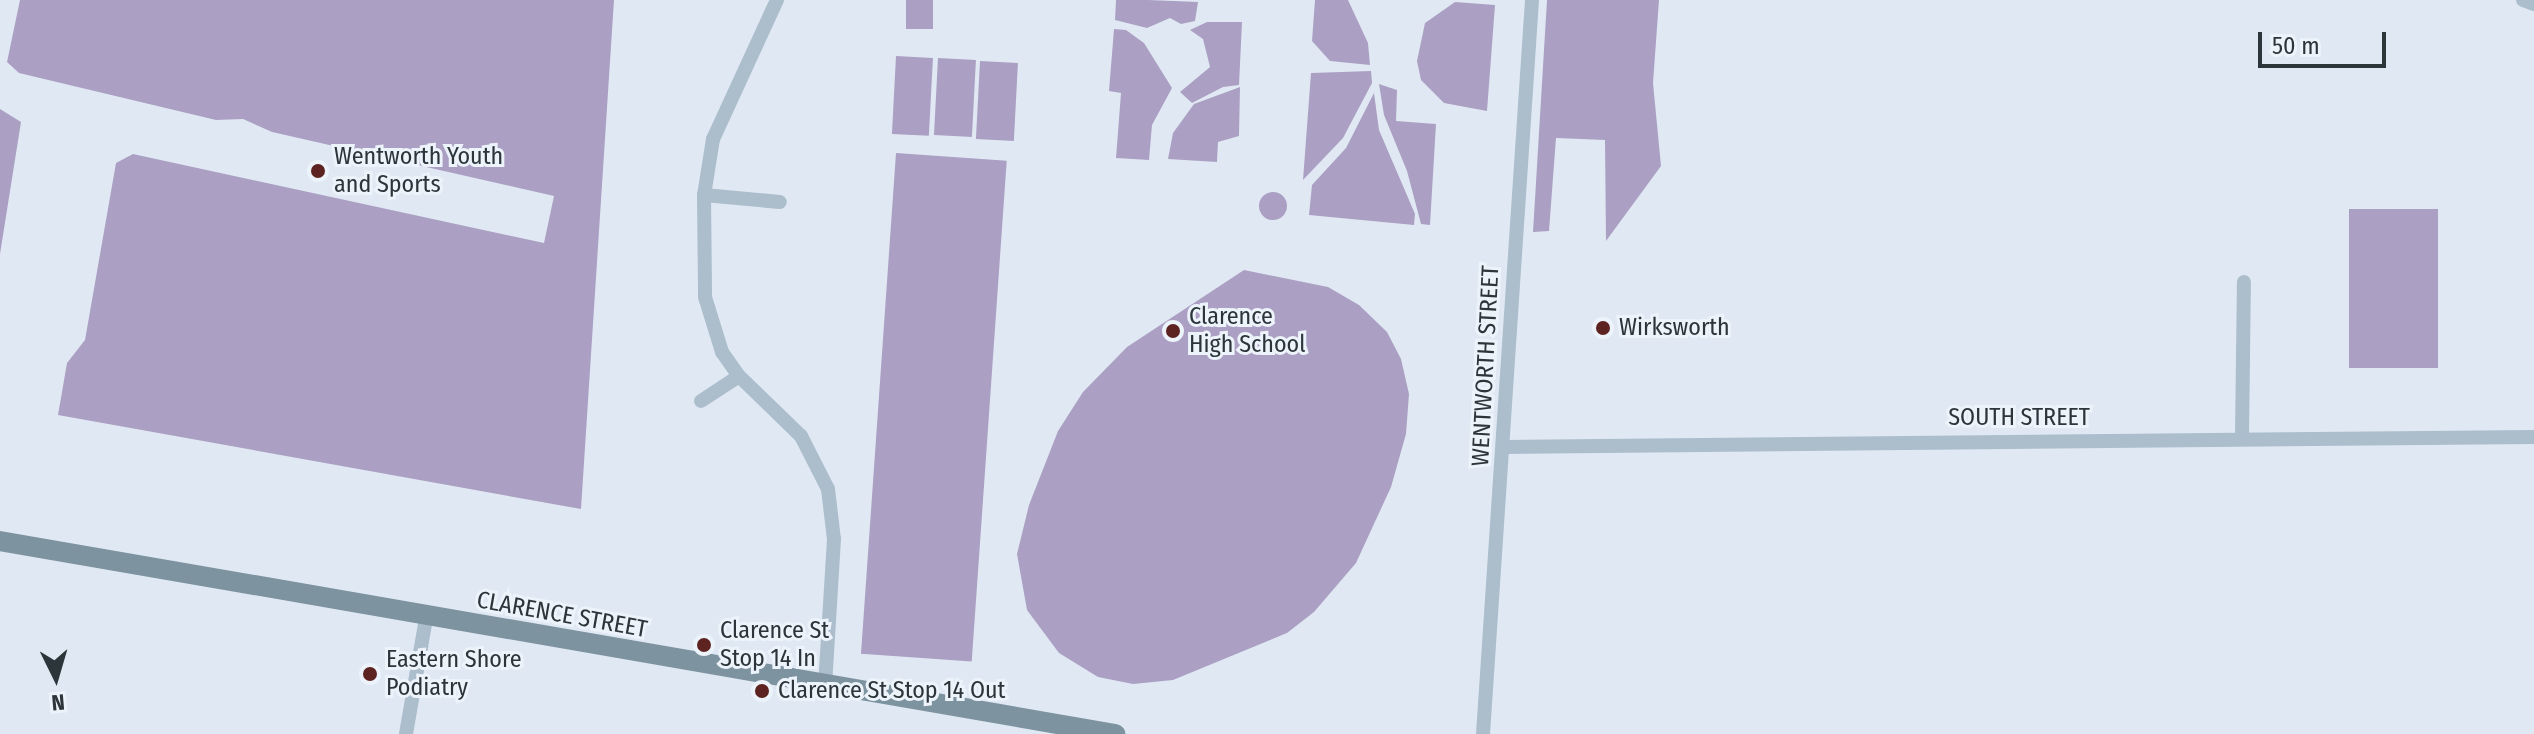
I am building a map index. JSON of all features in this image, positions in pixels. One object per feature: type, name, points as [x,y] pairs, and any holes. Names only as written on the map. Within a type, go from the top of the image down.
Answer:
[{"type":"main road","name":"CLARENCE STREET","points":[[0,541],[426,618],[1115,734]]},
{"type":"street","points":[[777,0],[771,23],[723,109],[704,195],[705,297],[722,352],[739,376],[801,436],[828,489],[834,539],[825,687]]},
{"type":"street","name":"WENTWORTH STREET","points":[[1483,734],[1532,0]]},
{"type":"street","points":[[2523,0],[2534,4]]},
{"type":"street","points":[[704,195],[780,202]]},
{"type":"street","points":[[2242,438],[2244,282]]},
{"type":"street","points":[[701,401],[739,376]]},
{"type":"street","name":"SOUTH STREET","points":[[1504,447],[2534,437]]},
{"type":"street","points":[[406,734],[426,618]]},
{"type":"shaded area","points":[[20,0],[614,0],[581,509],[58,415],[67,363],[85,340],[116,163],[133,154],[544,243],[554,196],[272,132],[243,119],[216,120],[19,73],[7,62]]},
{"type":"shaded area","points":[[906,0],[933,0],[933,29],[906,29]]},
{"type":"shaded area","points":[[1116,0],[1198,2],[1195,21],[1181,24],[1170,18],[1147,28],[1115,20]]},
{"type":"shaded area","points":[[1315,0],[1348,0],[1368,43],[1370,65],[1330,61],[1312,41]]},
{"type":"shaded area","points":[[1547,0],[1659,0],[1653,83],[1661,166],[1606,241],[1605,140],[1556,138],[1549,231],[1533,232]]},
{"type":"shaded area","points":[[1455,2],[1495,5],[1487,111],[1444,103],[1421,80],[1417,61],[1425,23]]},
{"type":"shaded area","points":[[1207,22],[1242,22],[1239,85],[1223,87],[1192,103],[1180,92],[1210,67],[1203,39],[1190,30]]},
{"type":"shaded area","points":[[1114,29],[1126,30],[1144,43],[1172,88],[1152,125],[1149,160],[1116,158],[1121,93],[1109,91]]},
{"type":"shaded area","points":[[896,56],[933,58],[929,136],[892,134]]},
{"type":"shaded area","points":[[938,58],[976,60],[972,137],[934,135]]},
{"type":"shaded area","points":[[980,61],[1018,63],[1014,141],[976,139]]},
{"type":"shaded area","points":[[1371,71],[1372,83],[1343,138],[1303,180],[1311,73]]},
{"type":"shaded area","points":[[1379,84],[1397,90],[1396,121],[1436,124],[1430,225],[1421,224],[1407,171],[1384,115]]},
{"type":"shaded area","points":[[1240,87],[1239,136],[1218,142],[1217,162],[1168,159],[1173,133],[1194,104]]},
{"type":"shaded area","points":[[1374,93],[1379,130],[1415,214],[1414,225],[1309,215],[1312,185],[1346,148]]},
{"type":"shaded area","points":[[0,109],[21,122],[0,254]]},
{"type":"shaded area","points":[[896,153],[1007,161],[972,662],[861,654]]},
{"type":"shaded area","points":[[1273,192],[1283,196],[1287,206],[1283,216],[1273,220],[1263,216],[1259,206],[1263,196]]},
{"type":"shaded area","points":[[2349,209],[2438,209],[2438,368],[2349,368]]},
{"type":"shaded area","points":[[1244,270],[1328,287],[1359,305],[1387,332],[1401,359],[1409,394],[1406,434],[1391,487],[1356,563],[1314,612],[1287,633],[1173,680],[1133,684],[1098,677],[1059,653],[1027,610],[1017,554],[1029,505],[1058,431],[1083,392],[1127,347]]},
{"type":"place","name":"Wentworth Youth and Sports","points":[[318,171]]},
{"type":"place","name":"Wirksworth","points":[[1603,328]]},
{"type":"place","name":"Clarence High School","points":[[1173,331]]},
{"type":"place","name":"Clarence St Stop 14 In","points":[[704,645]]},
{"type":"place","name":"Eastern Shore Podiatry","points":[[370,674]]},
{"type":"place","name":"Clarence St Stop 14 Out","points":[[762,691]]}]
